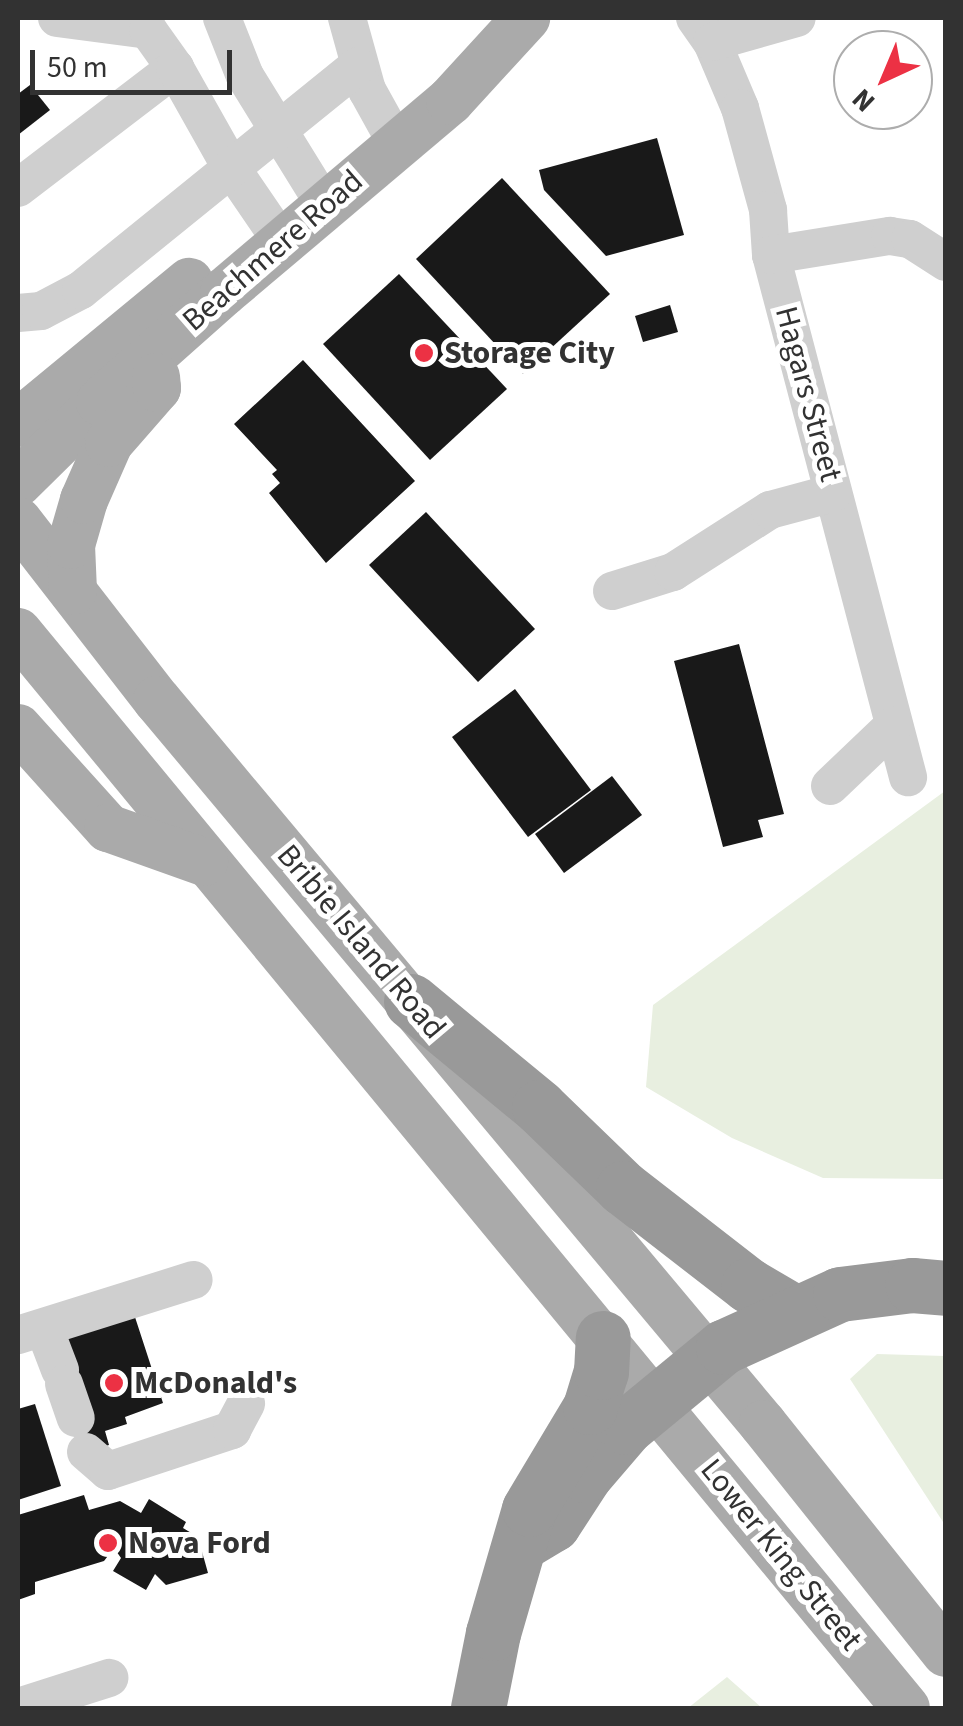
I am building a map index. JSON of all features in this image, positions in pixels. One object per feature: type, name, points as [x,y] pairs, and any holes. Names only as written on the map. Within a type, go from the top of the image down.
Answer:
[{"type":"highway","points":[[410,1001],[539,1107],[623,1188],[748,1284],[794,1312]]},
{"type":"highway","points":[[523,1542],[553,1524],[606,1448],[708,1359],[794,1312],[840,1294],[877,1288],[946,1288]]},
{"type":"highway","points":[[478,1708],[493,1633],[530,1510],[590,1407],[601,1372],[603,1338]]},
{"type":"main road","name":"Beachmere Road","points":[[391,134],[492,18]]},
{"type":"main road","name":"Beachmere Road","points":[[18,422],[274,230],[391,134],[476,76],[526,18]]},
{"type":"main road","name":"Beachmere Road","points":[[18,484],[154,354],[274,230]]},
{"type":"main road","points":[[73,591],[71,545],[84,500],[109,443],[157,388],[154,354]]},
{"type":"main road","name":"Bribie Island Road","points":[[18,520],[157,700],[708,1359]]},
{"type":"main road","points":[[18,632],[204,862],[656,1401]]},
{"type":"main road","points":[[18,728],[108,828],[204,862]]},
{"type":"main road","name":"Lower King Street","points":[[708,1359],[946,1653]]},
{"type":"main road","name":"Lower King Street","points":[[656,1401],[906,1708]]},
{"type":"street","points":[[57,18],[148,30],[175,68],[232,169],[274,230]]},
{"type":"street","points":[[222,18],[244,76],[317,194]]},
{"type":"street","points":[[346,18],[358,66],[391,134]]},
{"type":"street","points":[[703,30],[797,18]]},
{"type":"street","name":"Hagars Street","points":[[703,30],[740,108],[768,210],[772,255],[908,777]]},
{"type":"street","points":[[18,313],[41,311],[81,290],[358,66]]},
{"type":"street","points":[[18,188],[175,68]]},
{"type":"street","points":[[772,255],[890,236],[910,240],[946,262]]},
{"type":"street","points":[[612,591],[673,572],[770,510],[834,493]]},
{"type":"street","points":[[830,786],[894,725]]},
{"type":"street","points":[[194,1280],[31,1332],[108,1470],[232,1430],[246,1404]]},
{"type":"street","points":[[18,1707],[109,1678]]},
{"type":"green space","points":[[945,791],[945,1179],[823,1178],[732,1138],[646,1087],[653,1005]]},
{"type":"green space","points":[[877,1354],[945,1356],[945,1525],[850,1379]]},
{"type":"green space","points":[[727,1677],[762,1708],[688,1708]]},
{"type":"building","points":[[30,85],[50,110],[18,135],[18,94]]},
{"type":"building","points":[[657,138],[684,235],[606,256],[544,190],[539,170]]},
{"type":"building","points":[[502,178],[610,294],[523,374],[416,259]]},
{"type":"building","points":[[399,274],[507,389],[430,460],[323,344]]},
{"type":"building","points":[[670,305],[678,332],[643,342],[635,316]]},
{"type":"building","points":[[303,360],[415,481],[326,563],[269,493],[280,483],[272,474],[277,470],[234,424]]},
{"type":"building","points":[[426,512],[535,629],[478,682],[369,565]]},
{"type":"building","points":[[739,644],[784,814],[758,820],[763,837],[723,847],[674,661]]},
{"type":"building","points":[[515,689],[591,790],[528,837],[452,737]]},
{"type":"building","points":[[612,776],[642,815],[564,873],[535,834]]},
{"type":"building","name":"McDonald's","points":[[134,1314],[163,1403],[125,1417],[127,1424],[105,1431],[109,1445],[81,1454],[70,1420],[63,1333]]},
{"type":"building","points":[[35,1404],[61,1486],[18,1500],[18,1409]]},
{"type":"building","name":"Nova Ford","points":[[84,1495],[89,1510],[120,1501],[141,1513],[149,1499],[186,1522],[183,1528],[198,1537],[208,1573],[166,1585],[155,1574],[146,1590],[113,1571],[121,1558],[114,1548],[104,1561],[35,1582],[35,1594],[18,1600],[18,1515]]},
{"type":"place","name":"Storage City","points":[[424,353]]},
{"type":"place","name":"McDonald's","points":[[114,1383]]},
{"type":"place","name":"Nova Ford","points":[[108,1543]]}]
